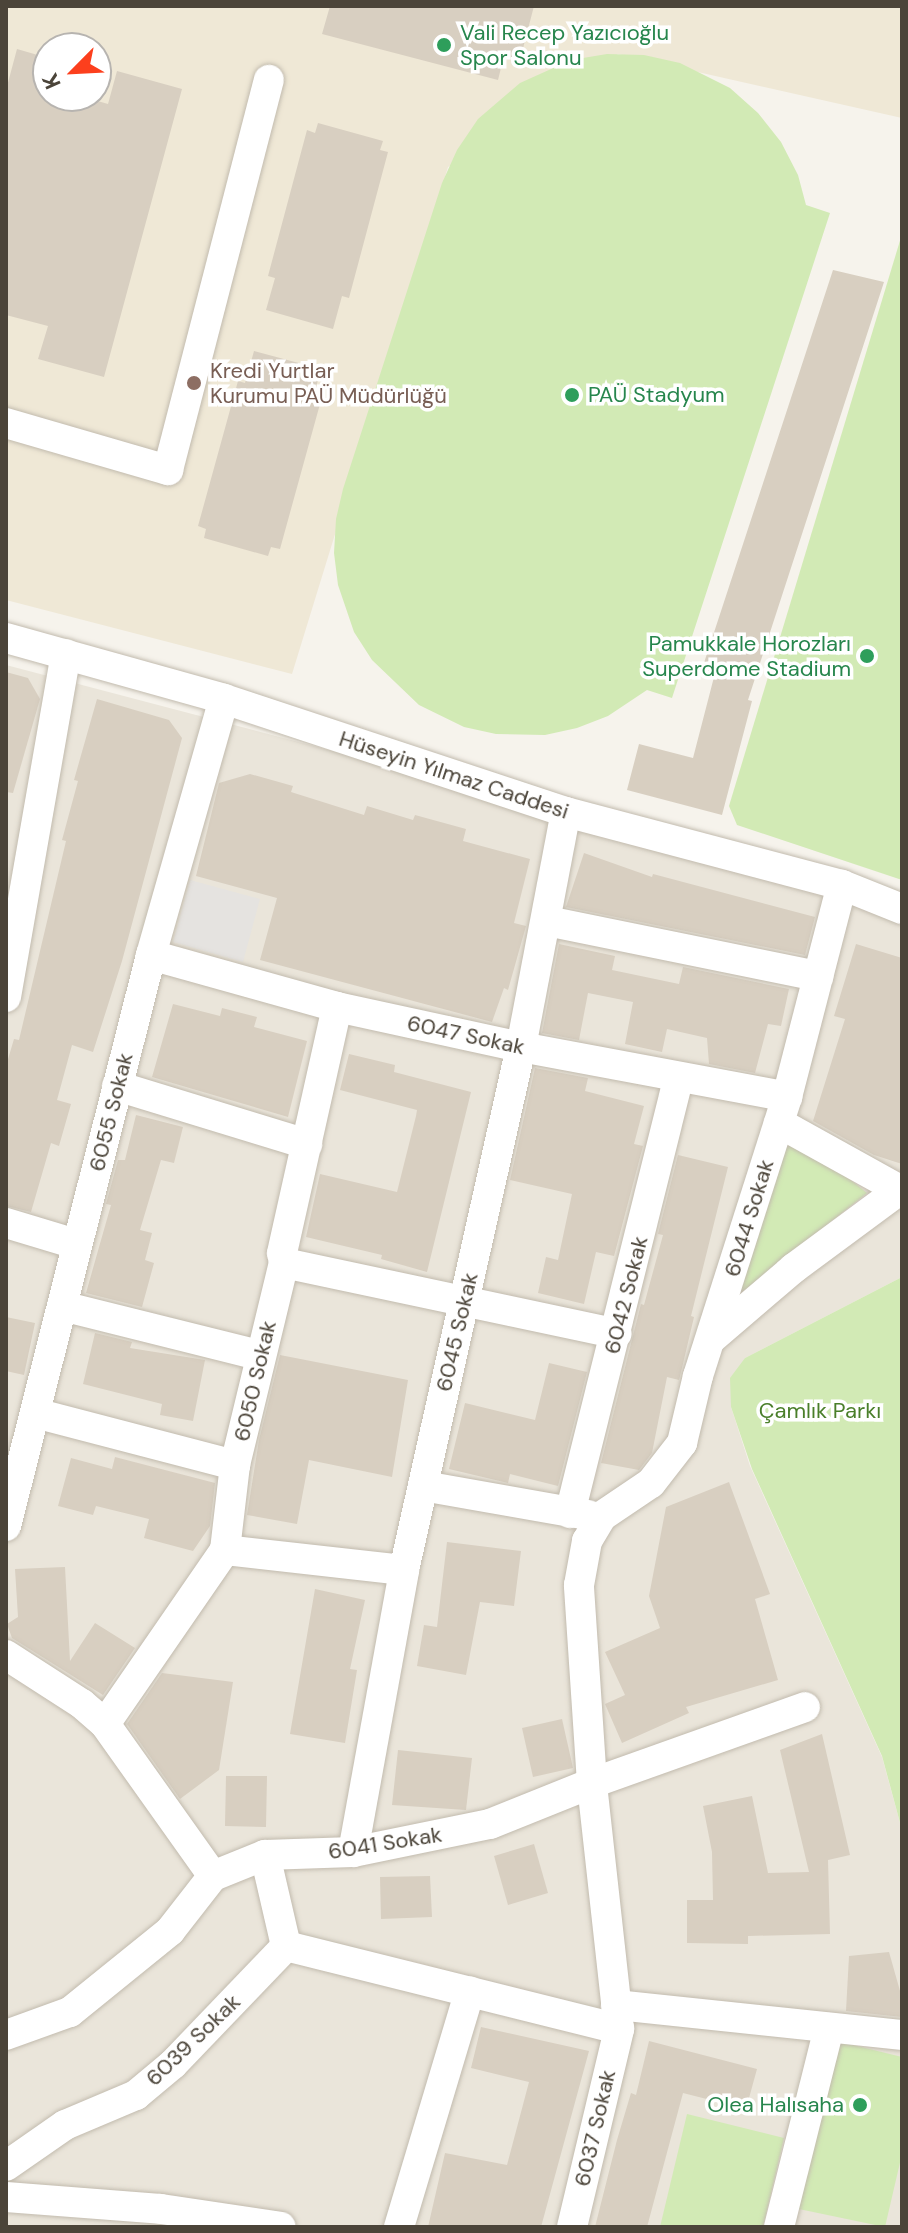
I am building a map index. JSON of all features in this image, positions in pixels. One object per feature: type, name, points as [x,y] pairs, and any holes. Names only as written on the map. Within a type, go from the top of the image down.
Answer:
[{"type":"street","points":[[6,423],[168,470],[269,80]]},
{"type":"street","name":"Hüseyin Yılmaz Caddesi","points":[[6,638],[224,699],[566,812],[842,885],[902,909]]},
{"type":"street","points":[[6,997],[14,918],[66,654]]},
{"type":"street","name":"6055 Sokak","points":[[6,1526],[16,1442],[35,1413],[151,955],[224,699]]},
{"type":"street","name":"6045 Sokak","points":[[353,1852],[404,1570],[521,1047],[566,812]]},
{"type":"street","name":"6044 Sokak","points":[[602,1516],[651,1483],[682,1443],[783,1110],[842,885]]},
{"type":"street","points":[[547,921],[818,976]]},
{"type":"street","name":"6047 Sokak","points":[[151,955],[337,1007],[679,1077],[783,1110],[901,1189]]},
{"type":"street","name":"6050 Sokak","points":[[105,1724],[225,1550],[235,1465],[259,1355],[284,1263],[282,1253],[337,1007]]},
{"type":"street","name":"6042 Sokak","points":[[570,1513],[679,1077]]},
{"type":"street","points":[[117,1086],[307,1144]]},
{"type":"street","points":[[712,1338],[794,1268],[901,1189]]},
{"type":"street","points":[[6,1223],[76,1244]]},
{"type":"street","points":[[284,1263],[617,1334]]},
{"type":"street","points":[[62,1306],[259,1355]]},
{"type":"street","points":[[35,1413],[235,1465]]},
{"type":"street","points":[[423,1486],[602,1516],[587,1541],[579,1585],[592,1783]]},
{"type":"street","points":[[225,1550],[404,1570]]},
{"type":"street","points":[[6,1655],[82,1704],[105,1724],[213,1876]]},
{"type":"street","name":"6041 Sokak","points":[[6,2035],[70,2012],[170,1931],[213,1876],[265,1855],[353,1852],[490,1824],[592,1783],[805,1707]]},
{"type":"street","name":"6037 Sokak","points":[[572,2227],[617,2017],[592,1783]]},
{"type":"street","points":[[265,1855],[286,1946],[470,1991],[617,2017],[902,2035]]},
{"type":"street","name":"6039 Sokak","points":[[6,2166],[65,2125],[136,2095],[173,2064],[286,1946]]},
{"type":"street","points":[[399,2227],[470,1991]]},
{"type":"street","points":[[779,2227],[829,2028]]},
{"type":"street","points":[[6,2197],[161,2209],[281,2227]]},
{"type":"shaded area","name":"Kredi Yurtlar Kurumu PAÜ Müdürlüğü","points":[[6,6],[902,6],[902,118],[618,54],[448,167],[292,674],[6,600]]},
{"type":"shaded area","points":[[6,665],[842,885],[902,909],[902,1277],[745,1358],[731,1407],[750,1466],[882,1757],[902,1830],[902,2227],[6,2227]]},
{"type":"shaded area","points":[[190,880],[260,899],[243,962],[173,942]]},
{"type":"green space","name":"PAÜ Stadyum","points":[[607,54],[644,55],[680,63],[730,88],[758,113],[781,142],[798,175],[806,205],[830,213],[672,698],[647,690],[608,716],[577,728],[545,735],[496,734],[464,727],[419,705],[372,660],[354,632],[338,585],[334,553],[336,519],[442,183],[457,150],[478,119],[520,83],[571,60]]},
{"type":"green space","points":[[902,234],[902,880],[737,825],[729,806]]},
{"type":"green space","points":[[779,1123],[867,1193],[737,1296]]},
{"type":"green space","name":"Çamlık Parkı","points":[[902,1277],[902,1830],[882,1756],[752,1469],[731,1407],[730,1378],[745,1358]]},
{"type":"green space","name":"Olea Halısaha","points":[[833,2040],[902,2057],[902,2154],[885,2227],[794,2208]]},
{"type":"green space","name":"Olea Halısaha","points":[[687,2114],[784,2138],[763,2227],[660,2227]]},
{"type":"building","name":"Vali Recep Yazıcıoğlu Spor Salonu","points":[[330,6],[534,6],[520,60],[504,56],[498,80],[322,34]]},
{"type":"building","points":[[17,49],[32,53],[32,112],[112,112],[112,89],[117,71],[182,89],[104,377],[38,359],[48,326],[6,315],[6,90]]},
{"type":"building","points":[[318,123],[383,141],[380,150],[388,152],[349,298],[342,296],[333,329],[266,310],[275,278],[268,276],[307,130],[315,133]]},
{"type":"building","points":[[833,270],[884,282],[748,700],[752,701],[722,815],[627,790],[639,744],[693,758],[714,677],[701,672]]},
{"type":"building","points":[[254,351],[321,369],[312,402],[320,404],[280,549],[271,547],[268,556],[204,538],[206,529],[198,526],[238,381],[245,383]]},
{"type":"building","points":[[6,672],[28,678],[40,699],[13,793],[6,792]]},
{"type":"building","points":[[97,699],[169,720],[182,738],[122,961],[93,1052],[72,1045],[57,1100],[71,1104],[59,1146],[51,1143],[31,1212],[6,1206],[6,1066],[14,1039],[19,1040],[66,841],[62,840],[78,781],[74,780]]},
{"type":"building","points":[[250,774],[293,786],[291,792],[364,815],[367,806],[413,820],[415,815],[466,829],[463,841],[530,859],[514,923],[526,926],[508,990],[504,988],[492,1022],[260,960],[277,898],[196,876],[219,783]]},
{"type":"building","points":[[584,853],[652,877],[653,874],[815,917],[805,955],[566,907]]},
{"type":"building","points":[[559,944],[615,956],[612,970],[679,984],[683,967],[789,989],[781,1026],[768,1024],[755,1073],[709,1064],[707,1038],[667,1029],[662,1052],[625,1044],[633,1002],[588,993],[579,1040],[542,1033]]},
{"type":"building","points":[[856,944],[902,958],[902,1164],[874,1155],[813,1121],[845,1019],[834,1016]]},
{"type":"building","points":[[173,1004],[220,1016],[222,1008],[257,1017],[254,1027],[307,1041],[288,1117],[152,1077]]},
{"type":"building","points":[[349,1054],[395,1065],[394,1072],[471,1092],[427,1272],[381,1259],[382,1255],[306,1237],[320,1174],[397,1192],[416,1116],[417,1110],[340,1090]]},
{"type":"building","points":[[535,1068],[588,1078],[585,1091],[644,1106],[634,1144],[643,1146],[614,1256],[596,1252],[584,1304],[538,1293],[546,1257],[558,1260],[572,1194],[510,1180]]},
{"type":"building","points":[[136,1115],[183,1127],[174,1163],[161,1160],[140,1230],[152,1233],[145,1260],[154,1263],[142,1307],[86,1293],[111,1205],[106,1204],[118,1160],[125,1160]]},
{"type":"building","points":[[678,1155],[728,1167],[691,1316],[694,1317],[679,1380],[667,1377],[652,1453],[639,1470],[601,1463],[641,1304],[644,1305],[663,1235],[658,1234]]},
{"type":"building","points":[[6,1317],[35,1323],[24,1375],[6,1371]]},
{"type":"building","points":[[95,1333],[132,1342],[130,1348],[205,1360],[193,1421],[160,1415],[162,1404],[83,1384]]},
{"type":"building","points":[[280,1355],[408,1380],[392,1477],[309,1460],[297,1524],[247,1515],[259,1440]]},
{"type":"building","points":[[549,1363],[587,1372],[558,1486],[510,1474],[508,1483],[449,1469],[465,1403],[535,1420]]},
{"type":"building","points":[[115,1457],[215,1483],[210,1526],[193,1551],[144,1538],[149,1519],[96,1506],[93,1515],[58,1506],[71,1458],[112,1469]]},
{"type":"building","points":[[729,1482],[770,1594],[755,1599],[778,1680],[686,1707],[689,1713],[622,1743],[605,1704],[625,1695],[605,1652],[660,1628],[649,1596],[666,1507]]},
{"type":"building","points":[[447,1542],[521,1551],[514,1606],[480,1602],[466,1675],[417,1666],[424,1625],[437,1627]]},
{"type":"building","points":[[65,1567],[70,1661],[95,1623],[135,1648],[103,1695],[12,1638],[7,1624],[18,1617],[15,1569]]},
{"type":"building","points":[[315,1589],[365,1600],[350,1669],[357,1670],[345,1743],[290,1734]]},
{"type":"building","points":[[162,1673],[233,1682],[219,1770],[180,1799],[127,1724]]},
{"type":"building","points":[[562,1719],[573,1768],[533,1777],[522,1728]]},
{"type":"building","points":[[822,1734],[850,1855],[828,1860],[830,1934],[748,1936],[748,1944],[687,1943],[687,1900],[713,1900],[712,1852],[703,1806],[752,1796],[768,1873],[809,1872],[780,1750]]},
{"type":"building","points":[[398,1750],[472,1758],[466,1810],[392,1805]]},
{"type":"building","points":[[226,1776],[267,1776],[266,1827],[225,1826]]},
{"type":"building","points":[[534,1844],[548,1893],[508,1905],[494,1856]]},
{"type":"building","points":[[430,1876],[432,1917],[381,1919],[380,1877]]},
{"type":"building","points":[[889,1952],[902,1998],[902,2017],[846,2011],[849,1956]]},
{"type":"building","points":[[481,2027],[589,2051],[541,2227],[428,2227],[445,2153],[507,2165],[529,2082],[471,2068]]},
{"type":"building","points":[[649,2041],[757,2069],[746,2109],[683,2093],[647,2227],[595,2227],[617,2140],[631,2093],[636,2095]]},
{"type":"place","name":"Vali Recep Yazıcıoğlu Spor Salonu","points":[[444,45]]},
{"type":"place","name":"Kredi Yurtlar Kurumu PAÜ Müdürlüğü","points":[[194,383]]},
{"type":"place","name":"PAÜ Stadyum","points":[[572,395]]},
{"type":"place","name":"Pamukkale Horozları Superdome Stadium","points":[[867,656]]},
{"type":"place","name":"Olea Halısaha","points":[[860,2105]]}]
